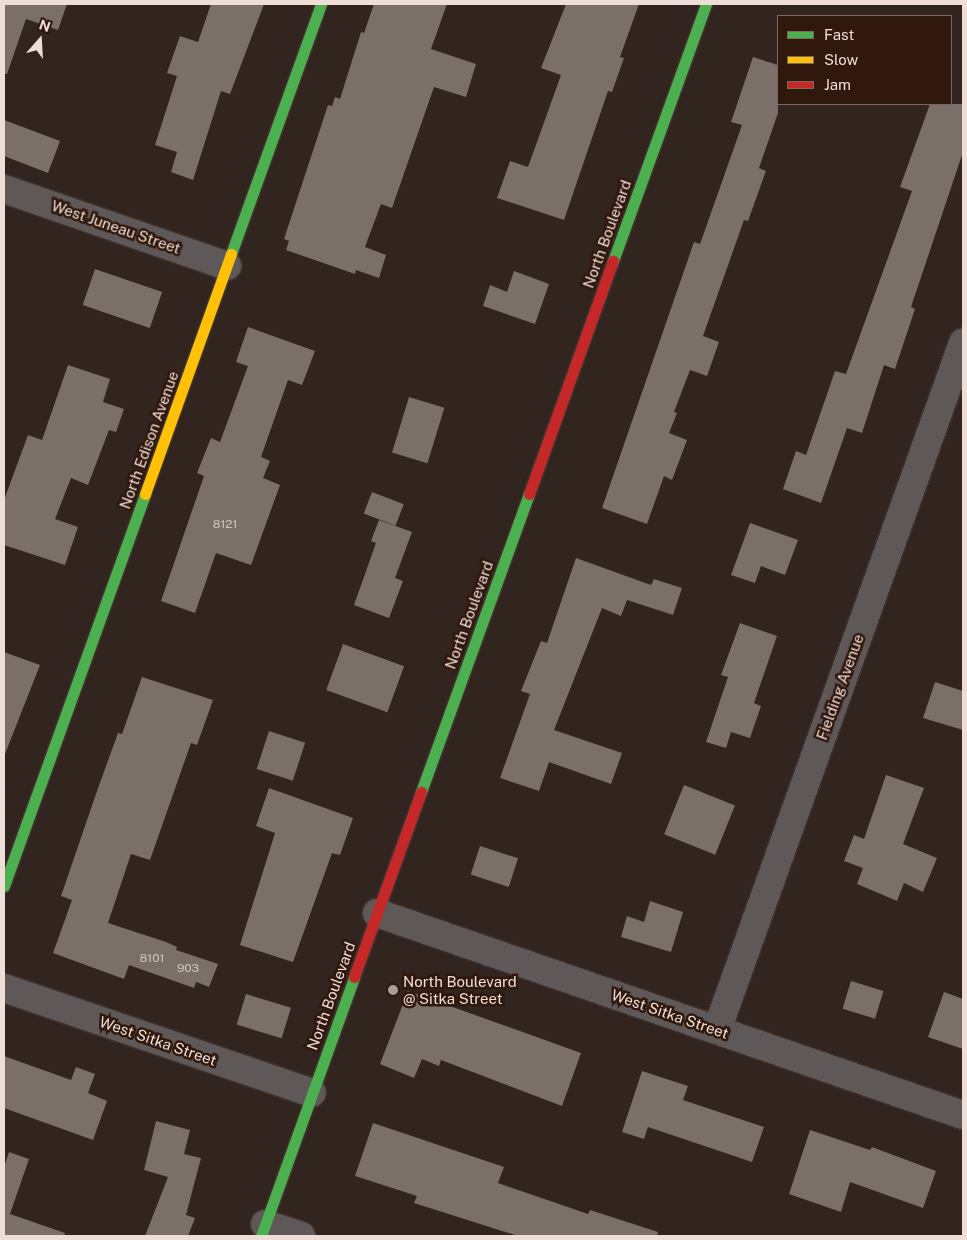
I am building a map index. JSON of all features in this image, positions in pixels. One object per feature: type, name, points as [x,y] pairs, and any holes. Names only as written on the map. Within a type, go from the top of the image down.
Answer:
[{"type":"street","name":"North Edison Avenue","points":[[4,886],[321,4]]},
{"type":"street","name":"North Boulevard","points":[[263,1230],[706,4]]},
{"type":"street","name":"West Juneau Street","points":[[4,189],[227,266]]},
{"type":"street","name":"Fielding Avenue","points":[[717,1030],[963,343]]},
{"type":"street","name":"West Sitka Street","points":[[377,913],[963,1115]]},
{"type":"street","name":"West Sitka Street","points":[[4,988],[312,1093]]},
{"type":"street","points":[[263,1230],[301,1236]]},
{"type":"building","points":[[4,4],[67,4],[58,30],[26,19],[7,74],[4,74]]},
{"type":"building","points":[[211,4],[264,4],[230,94],[221,91],[193,180],[171,172],[177,152],[155,145],[177,76],[167,73],[180,36],[198,42]]},
{"type":"building","points":[[374,4],[447,4],[431,49],[476,64],[466,97],[434,87],[392,208],[381,204],[365,247],[386,255],[379,278],[356,270],[355,274],[286,250],[289,241],[284,239],[328,105],[332,106],[335,97],[340,99],[361,32],[364,33]]},
{"type":"building","points":[[566,4],[639,4],[620,57],[624,58],[612,92],[608,91],[564,220],[497,198],[510,161],[528,167],[561,75],[541,68]]},
{"type":"building","points":[[753,57],[777,65],[778,113],[759,168],[766,171],[748,221],[744,220],[703,336],[719,342],[707,376],[690,370],[674,412],[677,413],[669,433],[687,440],[672,480],[664,476],[647,524],[602,508],[694,242],[700,244],[742,125],[731,122]]},
{"type":"building","points":[[963,104],[963,152],[911,307],[915,309],[895,369],[884,365],[862,433],[847,428],[821,503],[783,489],[796,451],[806,455],[835,371],[846,374],[912,191],[900,187],[930,105]]},
{"type":"building","points":[[4,120],[60,141],[48,173],[4,156]]},
{"type":"building","points":[[95,269],[162,292],[150,328],[83,305]]},
{"type":"building","points":[[514,271],[549,284],[535,324],[483,306],[490,285],[507,292]]},
{"type":"building","points":[[248,327],[315,351],[302,385],[288,380],[261,457],[270,461],[263,478],[280,485],[251,565],[216,553],[195,613],[161,601],[204,476],[197,473],[211,438],[220,442],[248,366],[236,362]]},
{"type":"building","points":[[68,365],[110,379],[103,402],[124,409],[116,432],[109,430],[88,485],[71,478],[55,519],[78,527],[65,565],[4,545],[4,500],[28,435],[42,440]]},
{"type":"building","points":[[409,397],[444,408],[427,463],[392,452]]},
{"type":"building","points":[[372,492],[404,504],[395,526],[364,513]]},
{"type":"building","points":[[379,520],[412,532],[395,578],[403,581],[389,618],[354,605],[376,543],[371,541]]},
{"type":"building","points":[[750,523],[798,540],[785,575],[761,566],[755,583],[731,575]]},
{"type":"building","points":[[576,558],[651,585],[654,579],[682,588],[673,615],[627,600],[621,616],[602,608],[554,730],[622,753],[611,784],[549,762],[539,791],[500,778],[530,694],[521,691],[541,641],[547,643]]},
{"type":"building","points":[[740,623],[777,636],[754,703],[761,706],[750,738],[731,732],[726,748],[706,742],[728,677],[721,675]]},
{"type":"building","points":[[343,644],[404,666],[387,712],[326,690]]},
{"type":"building","points":[[4,652],[40,665],[5,754],[4,753]]},
{"type":"building","points":[[142,677],[213,700],[197,745],[191,743],[150,860],[131,854],[108,923],[166,942],[177,947],[176,950],[218,964],[209,987],[196,982],[194,988],[129,965],[124,979],[53,953],[72,900],[61,896],[118,733],[122,734]]},
{"type":"building","points":[[935,682],[963,691],[963,730],[923,718]]},
{"type":"building","points":[[269,731],[305,743],[293,781],[257,769]]},
{"type":"building","points":[[886,775],[924,788],[903,844],[937,858],[923,892],[904,883],[897,901],[857,884],[863,868],[844,861],[854,835],[864,839]]},
{"type":"building","points":[[684,785],[735,806],[715,855],[664,834]]},
{"type":"building","points":[[269,788],[353,818],[340,855],[332,853],[293,962],[240,945],[275,833],[256,826]]},
{"type":"building","points":[[480,846],[518,858],[509,887],[471,875]]},
{"type":"building","points":[[650,901],[683,912],[671,952],[621,937],[627,916],[644,922]]},
{"type":"building","points":[[851,981],[884,991],[875,1019],[843,1009]]},
{"type":"building","points":[[408,991],[581,1053],[562,1106],[441,1060],[439,1066],[422,1059],[414,1078],[380,1064]]},
{"type":"building","points":[[944,992],[963,999],[963,1049],[928,1037]]},
{"type":"building","points":[[246,994],[291,1008],[282,1038],[237,1025]]},
{"type":"building","points":[[4,1056],[71,1080],[76,1067],[95,1074],[88,1093],[107,1101],[93,1140],[4,1108]]},
{"type":"building","points":[[642,1071],[688,1086],[683,1100],[764,1127],[752,1162],[648,1127],[644,1139],[622,1132]]},
{"type":"building","points":[[156,1121],[190,1130],[184,1154],[201,1158],[186,1215],[195,1218],[188,1236],[145,1236],[168,1177],[144,1170]]},
{"type":"building","points":[[373,1123],[504,1167],[498,1183],[588,1214],[590,1210],[658,1232],[657,1236],[518,1236],[414,1203],[417,1196],[355,1176]]},
{"type":"building","points":[[810,1130],[870,1150],[872,1147],[936,1171],[923,1208],[850,1182],[841,1212],[789,1194]]},
{"type":"building","points":[[9,1152],[29,1159],[10,1214],[65,1233],[64,1236],[4,1236],[4,1167]]},
{"type":"traffic: fast","points":[[231,254],[321,4]]},
{"type":"traffic: fast","points":[[613,261],[706,4]]},
{"type":"traffic: fast","points":[[4,886],[145,494]]},
{"type":"traffic: fast","points":[[421,792],[529,494]]},
{"type":"traffic: fast","points":[[261,1236],[354,977]]},
{"type":"traffic: slow","points":[[145,494],[231,254]]},
{"type":"traffic: jam","points":[[529,494],[613,261]]},
{"type":"traffic: jam","points":[[354,977],[421,792]]},
{"type":"place","name":"North Boulevard @ Sitka Street","points":[[393,990]]}]
